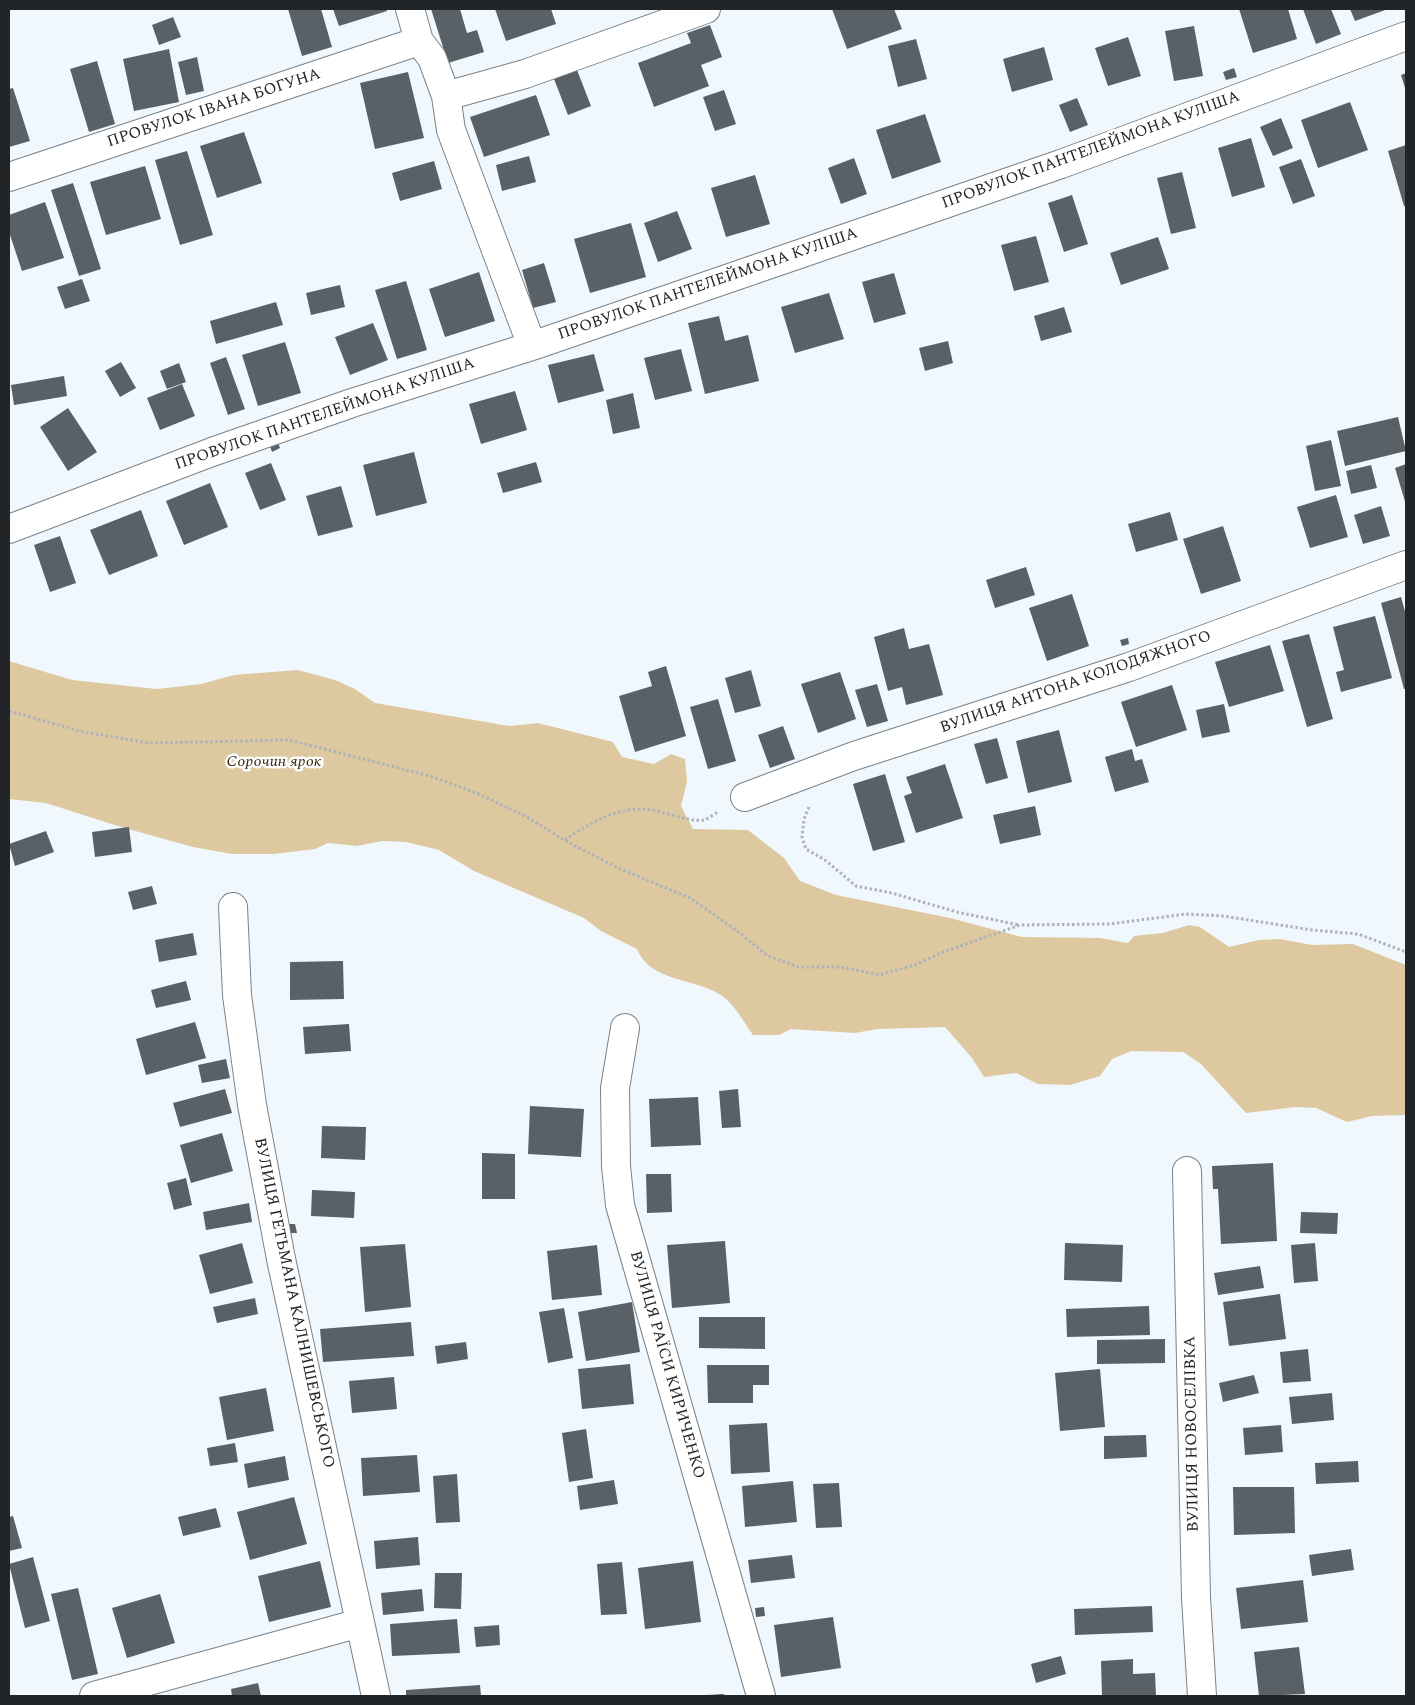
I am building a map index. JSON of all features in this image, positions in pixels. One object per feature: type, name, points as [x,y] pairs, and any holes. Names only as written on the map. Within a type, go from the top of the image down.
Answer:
[{"type":"street","points":[[410,9],[419,40],[432,58],[446,96],[451,130],[532,346]]},
{"type":"street","points":[[446,96],[525,74],[706,9]]},
{"type":"street","name":"ПРОВУЛОК ПАНТЕЛЕЙМОНА КУЛІША","points":[[9,528],[352,403],[532,346],[1060,164],[1406,36]]},
{"type":"street","name":"ПРОВУЛОК ІВАНА БОГУНА","points":[[9,177],[419,40]]},
{"type":"street","name":"ВУЛИЦЯ АНТОНА КОЛОДЯЖНОГО","points":[[745,797],[854,756],[1129,667],[1406,565]]},
{"type":"street","name":"ВУЛИЦЯ ГЕТЬМАНА КАЛНИШЕВСЬКОГО","points":[[233,907],[237,995],[252,1105],[281,1259],[376,1696]]},
{"type":"street","name":"ВУЛИЦЯ РАЇСИ КИРИЧЕНКО","points":[[625,1028],[615,1088],[614,1141],[620,1205],[761,1696]]},
{"type":"street","name":"ВУЛИЦЯ НОВОСЕЛІВКА","points":[[1187,1171],[1196,1598],[1202,1696]]},
{"type":"street","points":[[94,1696],[360,1623]]},
{"type":"path","points":[[9,711],[83,732],[150,743],[288,740],[430,776],[479,794],[527,817],[564,840],[616,867],[690,898],[736,930],[768,956],[798,967],[840,967],[879,975],[915,965],[943,952],[1020,925]]},
{"type":"path","points":[[564,840],[609,815],[637,809],[654,810],[704,820],[745,797]]},
{"type":"path","points":[[812,802],[804,819],[802,837],[806,849],[825,860],[856,886],[892,893],[957,912],[1020,925],[1110,924],[1186,914],[1223,916],[1312,930],[1358,934],[1406,952]]},
{"type":"green space","name":"Сорочин ярок","points":[[9,661],[72,680],[157,689],[201,684],[234,675],[298,670],[335,680],[355,689],[375,703],[509,726],[538,723],[613,742],[622,757],[654,764],[671,754],[685,759],[687,782],[681,806],[693,829],[748,830],[784,858],[800,881],[836,895],[950,918],[1022,937],[1100,938],[1128,943],[1134,936],[1163,933],[1189,925],[1200,927],[1229,947],[1259,940],[1280,939],[1312,945],[1353,944],[1406,965],[1406,1115],[1372,1116],[1347,1122],[1316,1108],[1296,1107],[1246,1113],[1201,1064],[1183,1052],[1131,1051],[1112,1059],[1100,1076],[1070,1085],[1038,1084],[1016,1073],[984,1077],[972,1058],[945,1027],[877,1029],[855,1033],[791,1029],[779,1035],[753,1035],[733,1006],[714,991],[664,974],[644,960],[637,949],[601,931],[584,918],[474,871],[439,850],[406,842],[382,841],[357,846],[328,843],[315,849],[274,854],[232,854],[193,847],[46,803],[9,799]]},
{"type":"building","points":[[288,9],[321,9],[332,47],[302,56]]},
{"type":"building","points":[[333,9],[387,9],[387,11],[339,26]]},
{"type":"building","points":[[431,9],[460,9],[467,33],[477,30],[484,52],[448,63]]},
{"type":"building","points":[[495,9],[551,9],[556,24],[506,41]]},
{"type":"building","points":[[832,9],[894,9],[902,29],[847,49]]},
{"type":"building","points":[[1239,9],[1288,9],[1297,39],[1253,53]]},
{"type":"building","points":[[1303,9],[1331,9],[1341,34],[1316,44]]},
{"type":"building","points":[[1350,9],[1388,9],[1355,21]]},
{"type":"building","points":[[173,17],[181,37],[159,45],[152,25]]},
{"type":"building","points":[[710,25],[722,57],[701,65],[709,86],[654,107],[638,63],[691,43],[687,33]]},
{"type":"building","points":[[1194,26],[1203,76],[1174,81],[1165,31]]},
{"type":"building","points":[[1128,37],[1141,76],[1108,86],[1095,48]]},
{"type":"building","points":[[916,39],[927,79],[898,87],[888,46]]},
{"type":"building","points":[[1044,47],[1053,80],[1012,92],[1003,59]]},
{"type":"building","points":[[169,49],[179,102],[134,111],[123,59]]},
{"type":"building","points":[[197,57],[204,91],[186,95],[178,62]]},
{"type":"building","points":[[97,61],[115,124],[89,132],[70,69]]},
{"type":"building","points":[[1234,68],[1237,77],[1226,80],[1223,72]]},
{"type":"building","points":[[577,70],[591,106],[568,115],[554,79]]},
{"type":"building","points":[[408,72],[424,138],[375,149],[360,83]]},
{"type":"building","points":[[1406,73],[1406,91],[1401,75]]},
{"type":"building","points":[[13,88],[30,141],[9,147],[9,89]]},
{"type":"building","points":[[724,90],[736,124],[715,131],[703,97]]},
{"type":"building","points":[[536,95],[550,135],[484,157],[470,117]]},
{"type":"building","points":[[1077,98],[1088,125],[1070,132],[1059,105]]},
{"type":"building","points":[[1350,102],[1368,150],[1318,168],[1301,120]]},
{"type":"building","points":[[925,114],[941,162],[892,179],[876,130]]},
{"type":"building","points":[[1281,118],[1293,148],[1273,156],[1260,127]]},
{"type":"building","points":[[244,132],[262,183],[217,198],[200,146]]},
{"type":"building","points":[[1251,138],[1265,187],[1232,197],[1218,148]]},
{"type":"building","points":[[1406,145],[1406,206],[1404,206],[1388,151]]},
{"type":"building","points":[[187,151],[213,235],[180,245],[155,160]]},
{"type":"building","points":[[529,156],[536,182],[502,191],[496,165]]},
{"type":"building","points":[[854,158],[867,194],[841,204],[828,168]]},
{"type":"building","points":[[1301,159],[1315,196],[1293,204],[1279,167]]},
{"type":"building","points":[[434,161],[442,189],[400,201],[392,173]]},
{"type":"building","points":[[145,166],[161,219],[106,235],[90,182]]},
{"type":"building","points":[[1182,172],[1196,228],[1171,234],[1157,178]]},
{"type":"building","points":[[755,175],[770,224],[726,237],[711,188]]},
{"type":"building","points":[[73,183],[101,269],[79,276],[51,190]]},
{"type":"building","points":[[1072,195],[1088,244],[1064,252],[1048,203]]},
{"type":"building","points":[[45,202],[64,258],[22,271],[9,232],[9,215]]},
{"type":"building","points":[[677,211],[692,249],[658,262],[644,223]]},
{"type":"building","points":[[631,223],[646,277],[590,293],[574,239]]},
{"type":"building","points":[[1036,236],[1049,282],[1014,291],[1001,245]]},
{"type":"building","points":[[1158,237],[1169,269],[1121,285],[1110,253]]},
{"type":"building","points":[[544,263],[556,302],[533,308],[522,270]]},
{"type":"building","points":[[479,272],[495,321],[445,337],[429,289]]},
{"type":"building","points":[[894,273],[906,314],[874,323],[862,282]]},
{"type":"building","points":[[82,279],[90,301],[65,309],[57,287]]},
{"type":"building","points":[[406,281],[427,350],[397,359],[375,290]]},
{"type":"building","points":[[340,285],[345,307],[311,315],[306,293]]},
{"type":"building","points":[[829,293],[844,339],[795,353],[781,307]]},
{"type":"building","points":[[276,302],[283,325],[216,344],[210,321]]},
{"type":"building","points":[[1064,307],[1072,332],[1041,341],[1034,316]]},
{"type":"building","points":[[719,316],[725,341],[748,335],[759,381],[705,394],[688,323]]},
{"type":"building","points":[[373,323],[388,360],[350,375],[335,337]]},
{"type":"building","points":[[948,341],[953,363],[925,371],[919,348]]},
{"type":"building","points":[[285,342],[301,393],[258,406],[242,355]]},
{"type":"building","points":[[681,349],[692,391],[655,400],[644,358]]},
{"type":"building","points":[[594,354],[604,391],[558,403],[548,365]]},
{"type":"building","points":[[226,357],[245,409],[228,415],[210,363]]},
{"type":"building","points":[[121,362],[136,388],[120,397],[105,371]]},
{"type":"building","points":[[179,363],[186,382],[167,389],[160,371]]},
{"type":"building","points":[[64,376],[67,396],[14,405],[11,385]]},
{"type":"building","points":[[182,384],[195,416],[160,430],[147,398]]},
{"type":"building","points":[[515,391],[527,430],[481,444],[469,404]]},
{"type":"building","points":[[633,393],[640,428],[613,434],[606,400]]},
{"type":"building","points":[[68,408],[97,452],[68,471],[40,427]]},
{"type":"building","points":[[1398,417],[1406,451],[1345,466],[1337,431]]},
{"type":"building","points":[[277,440],[280,448],[272,452],[269,443]]},
{"type":"building","points":[[1331,440],[1341,486],[1315,491],[1306,446]]},
{"type":"building","points":[[414,452],[427,503],[376,516],[363,465]]},
{"type":"building","points":[[536,462],[542,482],[503,493],[497,473]]},
{"type":"building","points":[[271,463],[286,500],[260,510],[245,473]]},
{"type":"building","points":[[1406,464],[1406,505],[1395,468]]},
{"type":"building","points":[[1371,465],[1377,488],[1351,494],[1346,471]]},
{"type":"building","points":[[210,483],[228,527],[184,545],[166,501]]},
{"type":"building","points":[[341,486],[353,527],[318,536],[306,496]]},
{"type":"building","points":[[1336,495],[1348,537],[1310,548],[1297,507]]},
{"type":"building","points":[[1381,506],[1390,536],[1363,544],[1354,515]]},
{"type":"building","points":[[141,510],[158,556],[109,575],[90,530]]},
{"type":"building","points":[[1170,512],[1178,540],[1136,552],[1128,524]]},
{"type":"building","points":[[1223,526],[1241,581],[1201,594],[1183,539]]},
{"type":"building","points":[[60,536],[76,583],[50,592],[34,545]]},
{"type":"building","points":[[1026,567],[1035,595],[995,608],[986,580]]},
{"type":"building","points":[[1072,594],[1089,646],[1047,661],[1029,608]]},
{"type":"building","points":[[1401,597],[1406,615],[1406,689],[1404,689],[1381,603]]},
{"type":"building","points":[[1375,616],[1392,678],[1341,692],[1336,672],[1344,670],[1333,627]]},
{"type":"building","points":[[904,628],[909,649],[929,644],[943,695],[906,705],[902,687],[888,691],[874,637]]},
{"type":"building","points":[[1309,634],[1333,719],[1307,727],[1282,641]]},
{"type":"building","points":[[1128,638],[1129,644],[1122,646],[1120,640]]},
{"type":"building","points":[[1270,645],[1284,691],[1229,707],[1215,662]]},
{"type":"building","points":[[666,666],[686,736],[635,752],[619,696],[652,686],[648,672]]},
{"type":"building","points":[[751,670],[761,706],[735,713],[725,678]]},
{"type":"building","points":[[840,672],[856,719],[818,733],[801,684]]},
{"type":"building","points":[[877,684],[888,721],[867,727],[855,690]]},
{"type":"building","points":[[1172,685],[1187,730],[1136,747],[1121,702]]},
{"type":"building","points":[[718,699],[736,761],[708,769],[690,707]]},
{"type":"building","points":[[1224,704],[1230,732],[1202,738],[1196,710]]},
{"type":"building","points":[[783,726],[795,759],[770,768],[758,735]]},
{"type":"building","points":[[1059,730],[1072,782],[1028,793],[1016,741]]},
{"type":"building","points":[[997,738],[1008,778],[986,784],[974,744]]},
{"type":"building","points":[[1132,749],[1135,761],[1142,759],[1149,782],[1115,792],[1105,757]]},
{"type":"building","points":[[945,764],[963,818],[916,833],[904,796],[912,793],[906,777]]},
{"type":"building","points":[[885,774],[905,842],[873,851],[853,784]]},
{"type":"building","points":[[1035,806],[1041,835],[1000,844],[993,815]]},
{"type":"building","points":[[129,827],[132,852],[95,857],[92,832]]},
{"type":"building","points":[[46,831],[54,852],[15,866],[9,844]]},
{"type":"building","points":[[152,886],[157,904],[133,910],[128,892]]},
{"type":"building","points":[[193,933],[197,955],[159,962],[155,940]]},
{"type":"building","points":[[343,961],[344,999],[290,1000],[290,962]]},
{"type":"building","points":[[186,981],[191,1000],[156,1008],[151,990]]},
{"type":"building","points":[[195,1022],[206,1058],[146,1075],[136,1039]]},
{"type":"building","points":[[349,1024],[351,1051],[305,1054],[303,1027]]},
{"type":"building","points":[[226,1059],[230,1078],[202,1083],[198,1065]]},
{"type":"building","points":[[225,1089],[232,1113],[180,1127],[173,1103]]},
{"type":"building","points":[[738,1089],[741,1127],[722,1128],[719,1091]]},
{"type":"building","points":[[698,1097],[701,1145],[651,1147],[649,1099]]},
{"type":"building","points":[[530,1106],[584,1109],[581,1157],[528,1154]]},
{"type":"building","points":[[322,1126],[366,1127],[365,1160],[321,1158]]},
{"type":"building","points":[[222,1133],[233,1171],[191,1183],[180,1145]]},
{"type":"building","points":[[482,1153],[515,1154],[515,1199],[482,1199]]},
{"type":"building","points":[[1273,1163],[1277,1241],[1221,1244],[1218,1189],[1213,1189],[1212,1166]]},
{"type":"building","points":[[646,1174],[671,1174],[672,1212],[647,1213]]},
{"type":"building","points":[[186,1178],[192,1205],[174,1210],[167,1183]]},
{"type":"building","points":[[312,1190],[355,1192],[354,1218],[311,1216]]},
{"type":"building","points":[[249,1203],[252,1222],[206,1230],[203,1212]]},
{"type":"building","points":[[1301,1212],[1338,1213],[1337,1234],[1300,1233]]},
{"type":"building","points":[[288,1224],[295,1224],[297,1233],[288,1233]]},
{"type":"building","points":[[725,1241],[730,1303],[672,1308],[667,1245]]},
{"type":"building","points":[[242,1243],[253,1283],[210,1294],[199,1255]]},
{"type":"building","points":[[1065,1243],[1123,1245],[1122,1282],[1064,1280]]},
{"type":"building","points":[[1315,1243],[1318,1281],[1294,1283],[1291,1245]]},
{"type":"building","points":[[405,1244],[411,1307],[365,1312],[360,1247]]},
{"type":"building","points":[[597,1245],[602,1295],[552,1300],[547,1251]]},
{"type":"building","points":[[1260,1266],[1264,1288],[1218,1295],[1214,1273]]},
{"type":"building","points":[[1280,1294],[1286,1339],[1229,1346],[1223,1302]]},
{"type":"building","points":[[255,1298],[258,1314],[217,1323],[213,1307]]},
{"type":"building","points":[[632,1302],[640,1352],[586,1361],[578,1312]]},
{"type":"building","points":[[1149,1306],[1150,1335],[1067,1337],[1066,1309]]},
{"type":"building","points":[[564,1308],[573,1358],[548,1363],[539,1312]]},
{"type":"building","points":[[699,1317],[765,1317],[765,1349],[699,1348]]},
{"type":"building","points":[[411,1322],[414,1356],[323,1362],[320,1329]]},
{"type":"building","points":[[1165,1339],[1165,1363],[1097,1364],[1097,1340]]},
{"type":"building","points":[[466,1342],[468,1359],[437,1364],[435,1346]]},
{"type":"building","points":[[1308,1349],[1311,1381],[1283,1383],[1280,1352]]},
{"type":"building","points":[[630,1364],[634,1404],[582,1409],[578,1369]]},
{"type":"building","points":[[707,1365],[769,1365],[769,1385],[753,1385],[753,1403],[708,1403]]},
{"type":"building","points":[[1100,1369],[1105,1427],[1060,1431],[1055,1373]]},
{"type":"building","points":[[1254,1375],[1259,1393],[1223,1402],[1219,1383]]},
{"type":"building","points":[[394,1377],[397,1409],[352,1413],[349,1381]]},
{"type":"building","points":[[266,1388],[274,1431],[227,1440],[219,1397]]},
{"type":"building","points":[[1332,1393],[1334,1420],[1292,1424],[1289,1397]]},
{"type":"building","points":[[767,1423],[770,1472],[731,1474],[729,1425]]},
{"type":"building","points":[[1281,1425],[1283,1452],[1245,1455],[1243,1428]]},
{"type":"building","points":[[586,1429],[593,1478],[569,1482],[562,1433]]},
{"type":"building","points":[[1146,1435],[1147,1457],[1104,1459],[1104,1436]]},
{"type":"building","points":[[235,1443],[238,1462],[210,1466],[207,1448]]},
{"type":"building","points":[[417,1455],[420,1492],[363,1496],[361,1458]]},
{"type":"building","points":[[285,1456],[289,1480],[248,1488],[244,1464]]},
{"type":"building","points":[[1358,1461],[1359,1482],[1316,1484],[1315,1463]]},
{"type":"building","points":[[457,1474],[460,1522],[436,1523],[433,1476]]},
{"type":"building","points":[[614,1480],[618,1504],[580,1510],[577,1486]]},
{"type":"building","points":[[793,1481],[797,1522],[745,1527],[742,1486]]},
{"type":"building","points":[[839,1483],[842,1527],[816,1528],[813,1484]]},
{"type":"building","points":[[1233,1487],[1294,1487],[1295,1533],[1234,1535]]},
{"type":"building","points":[[294,1497],[307,1544],[250,1560],[237,1512]]},
{"type":"building","points":[[216,1508],[221,1527],[183,1536],[178,1517]]},
{"type":"building","points":[[13,1516],[22,1548],[9,1551],[9,1517]]},
{"type":"building","points":[[418,1537],[420,1565],[376,1569],[374,1541]]},
{"type":"building","points":[[1351,1549],[1354,1570],[1312,1576],[1309,1555]]},
{"type":"building","points":[[792,1555],[795,1578],[751,1583],[748,1560]]},
{"type":"building","points":[[33,1557],[50,1621],[25,1628],[9,1564]]},
{"type":"building","points":[[320,1561],[331,1607],[269,1622],[258,1576]]},
{"type":"building","points":[[693,1561],[701,1622],[645,1629],[638,1568]]},
{"type":"building","points":[[622,1562],[627,1614],[601,1615],[597,1564]]},
{"type":"building","points":[[435,1573],[462,1573],[461,1609],[434,1608]]},
{"type":"building","points":[[1303,1580],[1308,1622],[1241,1629],[1236,1588]]},
{"type":"building","points":[[78,1588],[98,1674],[72,1680],[51,1594]]},
{"type":"building","points":[[422,1589],[424,1611],[383,1615],[381,1593]]},
{"type":"building","points":[[160,1594],[175,1643],[127,1658],[112,1608]]},
{"type":"building","points":[[1152,1606],[1153,1632],[1075,1635],[1074,1609]]},
{"type":"building","points":[[764,1607],[765,1616],[756,1617],[755,1608]]},
{"type":"building","points":[[833,1617],[841,1668],[781,1677],[774,1625]]},
{"type":"building","points":[[457,1619],[460,1653],[392,1656],[390,1624]]},
{"type":"building","points":[[499,1625],[500,1645],[476,1647],[474,1627]]},
{"type":"building","points":[[1299,1647],[1305,1694],[1259,1696],[1254,1652]]},
{"type":"building","points":[[1061,1656],[1066,1674],[1036,1683],[1031,1664]]},
{"type":"building","points":[[1133,1659],[1133,1674],[1155,1673],[1156,1696],[1102,1696],[1101,1661]]},
{"type":"building","points":[[258,1683],[261,1696],[232,1696],[231,1689]]},
{"type":"building","points":[[480,1685],[481,1696],[406,1696],[406,1690]]},
{"type":"building","points":[[724,1694],[724,1696],[707,1695]]}]
